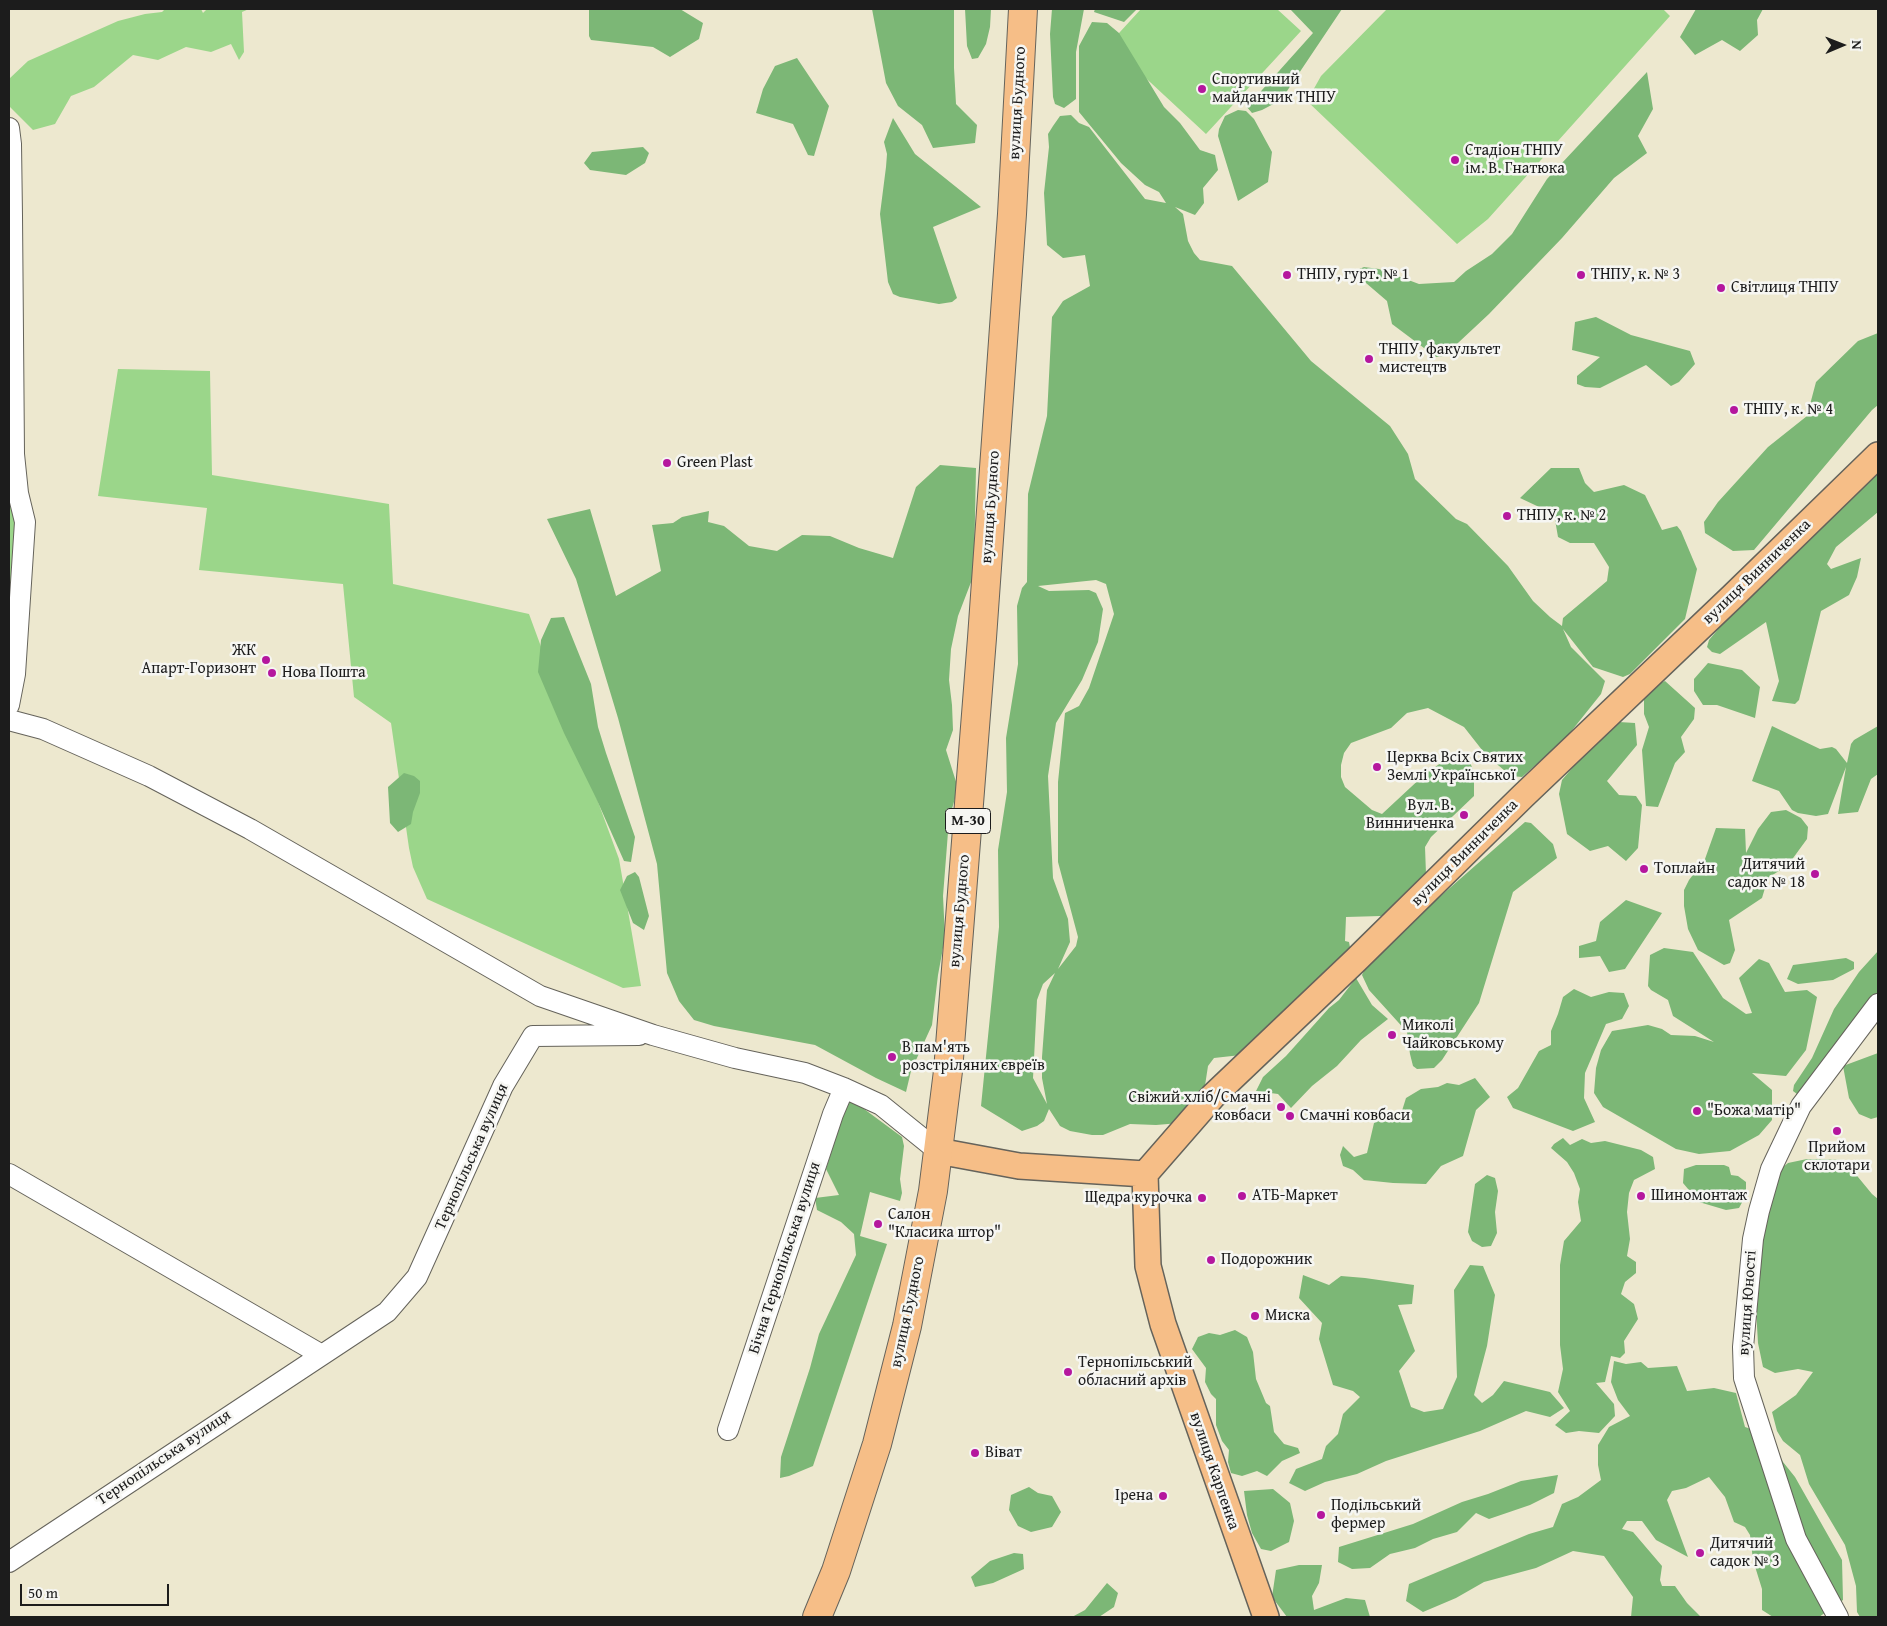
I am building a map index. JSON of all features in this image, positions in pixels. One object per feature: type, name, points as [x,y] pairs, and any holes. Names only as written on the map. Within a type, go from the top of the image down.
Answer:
[{"type":"highway","name":"вулиця Будного","points":[[817,1617],[836,1571],[879,1435],[907,1326],[934,1191],[948,1071],[982,638],[1012,214],[1023,9]]},
{"type":"main road","name":"вулиця Винниченка","points":[[1145,1174],[1212,1096],[1878,455]]},
{"type":"main road","points":[[938,1151],[1019,1166],[1145,1174]]},
{"type":"main road","name":"вулиця Карпенка","points":[[1145,1174],[1148,1266],[1163,1324],[1266,1617]]},
{"type":"street","points":[[9,705],[15,674],[25,522],[18,493],[14,454],[10,136]]},
{"type":"street","points":[[9,720],[43,729],[149,776],[250,829],[540,996],[653,1035],[735,1058],[805,1073],[844,1088],[881,1105],[938,1151]]},
{"type":"street","name":"вулиця Юності","points":[[1838,1617],[1796,1539],[1744,1378],[1743,1347],[1753,1239],[1758,1211],[1771,1169],[1801,1106],[1878,1004]]},
{"type":"street","name":"Тернопільська вулиця","points":[[9,1562],[320,1354],[387,1312],[417,1277],[503,1086],[533,1036],[653,1035]]},
{"type":"street","name":"Бічна Тернопільська вулиця","points":[[728,1430],[833,1114],[844,1088]]},
{"type":"street","points":[[9,1174],[320,1354]]},
{"type":"green space","points":[[165,9],[201,9],[203,13],[207,9],[249,9],[242,12],[244,52],[239,60],[231,44],[211,52],[186,47],[158,60],[133,55],[94,87],[71,96],[55,124],[33,130],[9,106],[9,79],[28,61],[118,21],[162,12]]},
{"type":"green space","points":[[589,9],[680,9],[703,23],[699,39],[670,57],[653,47],[591,40],[589,36]]},
{"type":"green space","points":[[872,9],[954,9],[956,104],[977,125],[975,143],[933,148],[922,125],[898,106],[886,83]]},
{"type":"green space","points":[[965,9],[991,9],[990,27],[986,44],[978,58],[972,59],[967,46]]},
{"type":"green space","points":[[1052,9],[1084,9],[1076,52],[1076,99],[1064,108],[1055,104],[1053,97],[1050,34]]},
{"type":"green space","points":[[1095,9],[1137,9],[1124,22],[1094,12]]},
{"type":"green space","name":"Спортивний майданчик ТНПУ","points":[[1141,9],[1277,9],[1301,31],[1206,134],[1109,44]]},
{"type":"green space","points":[[1290,9],[1342,9],[1281,100],[1252,113],[1246,106],[1253,103],[1262,90],[1313,33]]},
{"type":"green space","name":"Стадіон ТНПУ ім. В. Гнатюка","points":[[1387,9],[1663,9],[1670,16],[1488,219],[1457,244],[1307,101],[1321,76]]},
{"type":"green space","points":[[1696,9],[1763,9],[1757,20],[1758,35],[1740,51],[1722,40],[1695,55],[1680,37]]},
{"type":"green space","points":[[1092,22],[1107,23],[1119,33],[1164,107],[1180,123],[1200,150],[1215,155],[1218,170],[1203,188],[1204,203],[1195,215],[1175,207],[1183,214],[1188,241],[1194,253],[1200,260],[1232,266],[1311,361],[1390,426],[1408,454],[1415,479],[1456,519],[1467,524],[1508,566],[1533,601],[1550,617],[1562,626],[1563,618],[1607,581],[1609,567],[1594,543],[1570,543],[1558,537],[1554,514],[1520,498],[1551,468],[1579,468],[1585,483],[1594,492],[1624,485],[1645,495],[1662,530],[1677,526],[1681,531],[1697,569],[1685,619],[1630,674],[1623,677],[1593,667],[1563,629],[1571,647],[1605,681],[1601,694],[1565,739],[1522,777],[1511,776],[1486,755],[1464,727],[1428,708],[1407,713],[1391,728],[1351,743],[1344,753],[1341,777],[1345,787],[1372,810],[1382,814],[1425,774],[1448,758],[1461,757],[1470,762],[1474,773],[1474,796],[1431,837],[1425,847],[1426,874],[1394,911],[1381,916],[1346,917],[1345,941],[1349,942],[1351,953],[1250,1054],[1214,1058],[1208,1066],[1204,1092],[1180,1123],[1156,1125],[1130,1124],[1103,1135],[1070,1131],[1060,1126],[1049,1109],[1044,1121],[1037,1126],[1022,1131],[981,1106],[999,927],[998,850],[1007,792],[1006,738],[1018,664],[1017,606],[1022,588],[1027,582],[1028,494],[1047,416],[1052,317],[1063,301],[1090,286],[1085,255],[1063,258],[1047,245],[1044,193],[1049,147],[1048,134],[1060,116],[1071,115],[1079,123],[1089,127],[1145,199],[1166,203],[1159,192],[1145,185],[1121,163],[1079,112],[1079,46]],"holes":[[[1096,580],[1106,584],[1114,614],[1089,688],[1079,706],[1065,713],[1058,782],[1058,862],[1078,937],[1076,946],[1058,969],[1070,942],[1068,919],[1053,878],[1048,776],[1056,723],[1082,680],[1098,642],[1103,609],[1096,593],[1089,590],[1049,591],[1038,586]],[[1055,973],[1047,990],[1042,1057],[1042,1078],[1047,1104],[1033,1078],[1037,1000],[1043,984]]]},
{"type":"green space","points":[[797,58],[829,106],[814,156],[808,155],[793,124],[756,113],[763,89],[775,66]]},
{"type":"green space","points":[[1647,72],[1653,109],[1638,136],[1647,153],[1614,178],[1562,238],[1489,314],[1444,356],[1436,357],[1392,324],[1387,301],[1359,277],[1357,270],[1364,267],[1379,269],[1419,284],[1454,282],[1466,271],[1492,254],[1512,234],[1547,179]]},
{"type":"green space","points":[[1238,110],[1246,111],[1254,119],[1272,152],[1268,182],[1238,201],[1218,136],[1225,116]]},
{"type":"green space","points":[[893,118],[915,154],[981,207],[933,227],[957,298],[952,302],[939,304],[900,297],[893,294],[888,282],[880,214],[887,154],[884,142]]},
{"type":"green space","points":[[643,147],[649,153],[645,163],[626,175],[590,170],[584,163],[592,152]]},
{"type":"green space","points":[[1596,317],[1631,335],[1690,351],[1695,364],[1679,382],[1671,386],[1646,365],[1600,388],[1585,387],[1577,384],[1577,376],[1600,357],[1572,350],[1575,322]]},
{"type":"green space","points":[[1878,333],[1878,405],[1754,550],[1733,551],[1705,533],[1704,522],[1718,502],[1768,447],[1807,416],[1816,382],[1858,341]]},
{"type":"green space","points":[[118,369],[210,371],[212,475],[389,504],[393,584],[529,614],[619,859],[641,986],[623,988],[427,899],[413,867],[409,848],[391,723],[354,697],[343,584],[199,570],[207,508],[98,496]]},
{"type":"green space","points":[[9,439],[17,517],[9,639]]},
{"type":"green space","points":[[1878,463],[1878,512],[1836,547],[1827,564],[1831,569],[1861,558],[1857,577],[1849,595],[1821,611],[1799,700],[1795,704],[1772,701],[1779,681],[1766,622],[1720,654],[1712,652],[1707,647],[1709,640],[1746,596]]},
{"type":"green space","points":[[940,465],[976,468],[974,564],[973,577],[958,616],[951,649],[949,680],[953,730],[946,750],[958,788],[949,819],[943,896],[945,937],[932,1025],[911,1071],[906,1092],[815,1045],[714,1026],[694,1020],[679,1001],[667,973],[657,864],[618,718],[576,579],[547,519],[590,509],[616,596],[661,571],[652,525],[673,523],[682,517],[709,511],[708,522],[724,526],[749,546],[777,551],[802,535],[830,536],[859,548],[893,558],[916,487]]},
{"type":"green space","points":[[564,617],[591,684],[598,727],[635,837],[631,862],[624,861],[564,733],[538,672],[541,640],[551,618]]},
{"type":"green space","points":[[1708,663],[1742,670],[1760,687],[1755,718],[1717,705],[1703,705],[1694,691],[1694,679]]},
{"type":"green space","points":[[1665,681],[1695,708],[1694,719],[1681,737],[1685,752],[1675,763],[1658,807],[1646,806],[1642,750],[1649,727],[1644,714],[1644,691]]},
{"type":"green space","points":[[1619,722],[1635,723],[1637,745],[1607,781],[1619,795],[1636,796],[1642,805],[1638,848],[1626,861],[1608,846],[1590,851],[1567,834],[1559,794],[1562,780],[1596,740]]},
{"type":"green space","points":[[1772,726],[1820,749],[1832,747],[1836,749],[1847,763],[1851,744],[1854,740],[1878,726],[1878,774],[1871,779],[1858,812],[1838,814],[1846,767],[1828,814],[1816,816],[1792,810],[1779,791],[1752,781]]},
{"type":"green space","points":[[404,773],[414,776],[420,781],[420,793],[411,824],[398,832],[390,823],[388,787]]},
{"type":"green space","points":[[1786,810],[1801,818],[1808,827],[1807,839],[1788,865],[1768,878],[1762,898],[1729,920],[1735,950],[1730,963],[1724,965],[1698,950],[1688,929],[1684,906],[1684,890],[1705,859],[1716,828],[1745,829],[1746,853],[1758,829],[1771,812]]},
{"type":"green space","points":[[1525,822],[1531,823],[1553,844],[1557,858],[1513,892],[1479,1003],[1442,1060],[1434,1068],[1417,1069],[1413,1066],[1407,1032],[1369,990],[1362,975],[1370,958]]},
{"type":"green space","points":[[635,872],[639,877],[649,916],[644,930],[633,923],[620,890],[627,876]]},
{"type":"green space","points":[[1626,900],[1662,913],[1625,969],[1609,972],[1600,956],[1579,958],[1579,946],[1596,941],[1600,922]]},
{"type":"green space","points":[[1664,948],[1693,952],[1723,998],[1746,1014],[1752,1013],[1739,978],[1759,959],[1769,963],[1785,992],[1807,990],[1817,997],[1806,1050],[1786,1076],[1752,1073],[1772,1090],[1772,1120],[1759,1135],[1730,1151],[1699,1154],[1676,1149],[1603,1107],[1594,1093],[1596,1068],[1601,1050],[1612,1031],[1648,1025],[1662,1029],[1671,1035],[1695,1036],[1714,1042],[1673,1016],[1668,1000],[1651,990],[1648,986],[1650,955]]},
{"type":"green space","points":[[1878,951],[1878,997],[1803,1093],[1797,1094],[1793,1091],[1794,1085],[1812,1058],[1834,1009],[1859,972]]},
{"type":"green space","points":[[1846,958],[1854,962],[1854,969],[1833,980],[1798,984],[1787,979],[1793,965]]},
{"type":"green space","points":[[1356,978],[1372,1005],[1388,1019],[1361,1040],[1337,1066],[1312,1086],[1291,1108],[1278,1094],[1256,1091],[1263,1077],[1286,1056],[1329,1008],[1339,1000]]},
{"type":"green space","points":[[1574,989],[1591,997],[1609,992],[1624,993],[1629,1006],[1622,1019],[1606,1024],[1585,1073],[1584,1098],[1595,1122],[1573,1131],[1513,1108],[1507,1097],[1518,1088],[1539,1051],[1551,1045],[1551,1031],[1563,997]]},
{"type":"green space","points":[[1878,1053],[1878,1117],[1871,1119],[1859,1114],[1849,1098],[1843,1066]]},
{"type":"green space","points":[[1475,1078],[1490,1097],[1476,1110],[1463,1156],[1441,1166],[1426,1184],[1364,1180],[1353,1170],[1343,1166],[1340,1155],[1343,1146],[1354,1157],[1367,1153],[1374,1123],[1386,1115],[1401,1114],[1406,1098],[1421,1089],[1438,1087],[1447,1083],[1459,1085]]},
{"type":"green space","points":[[847,1102],[856,1103],[902,1137],[904,1146],[900,1179],[902,1193],[900,1201],[870,1192],[860,1236],[887,1244],[813,1466],[780,1478],[781,1457],[819,1334],[856,1255],[854,1234],[841,1222],[817,1210],[815,1198],[839,1195],[826,1169]]},
{"type":"green space","points":[[1563,1138],[1570,1145],[1582,1139],[1591,1143],[1605,1141],[1641,1150],[1653,1157],[1655,1169],[1634,1180],[1629,1193],[1627,1212],[1630,1239],[1627,1256],[1636,1262],[1636,1273],[1625,1282],[1621,1294],[1634,1304],[1638,1319],[1624,1341],[1625,1353],[1620,1358],[1611,1356],[1605,1382],[1596,1383],[1614,1404],[1615,1416],[1599,1433],[1579,1431],[1566,1433],[1555,1425],[1570,1411],[1558,1392],[1563,1369],[1560,1345],[1560,1265],[1564,1241],[1581,1221],[1578,1202],[1580,1189],[1574,1173],[1567,1162],[1551,1148]]},
{"type":"green space","points":[[1807,1159],[1844,1160],[1878,1199],[1878,1617],[1860,1617],[1857,1612],[1856,1586],[1845,1545],[1809,1484],[1800,1455],[1783,1441],[1777,1431],[1772,1412],[1796,1395],[1813,1372],[1798,1369],[1775,1373],[1763,1367],[1758,1343],[1755,1292],[1772,1176],[1788,1163]]},
{"type":"green space","points":[[1696,1165],[1724,1165],[1729,1167],[1731,1175],[1738,1176],[1746,1182],[1746,1195],[1739,1208],[1726,1210],[1699,1202],[1683,1183],[1684,1169]]},
{"type":"green space","points":[[1487,1175],[1495,1178],[1498,1191],[1495,1212],[1497,1233],[1491,1246],[1482,1247],[1472,1241],[1468,1232],[1475,1184]]},
{"type":"green space","points":[[1470,1265],[1483,1266],[1495,1295],[1487,1346],[1474,1395],[1482,1403],[1493,1395],[1504,1381],[1550,1392],[1564,1408],[1550,1417],[1526,1411],[1480,1431],[1386,1461],[1357,1474],[1325,1482],[1305,1491],[1289,1483],[1296,1469],[1322,1459],[1326,1446],[1338,1434],[1343,1414],[1360,1397],[1353,1391],[1333,1385],[1319,1339],[1322,1323],[1299,1298],[1303,1275],[1329,1285],[1341,1276],[1414,1285],[1412,1304],[1398,1305],[1415,1351],[1399,1371],[1411,1407],[1424,1412],[1443,1409],[1457,1377],[1454,1290]]},
{"type":"green space","points":[[1235,1330],[1247,1337],[1253,1352],[1256,1379],[1266,1403],[1270,1406],[1274,1432],[1284,1444],[1298,1448],[1300,1453],[1282,1461],[1267,1476],[1257,1471],[1242,1476],[1231,1473],[1228,1462],[1229,1450],[1222,1441],[1216,1425],[1216,1399],[1205,1382],[1206,1368],[1192,1349],[1198,1337],[1209,1333],[1220,1335]]},
{"type":"green space","name":"Дитячий садок № 3","points":[[1614,1361],[1626,1364],[1641,1362],[1648,1368],[1677,1366],[1687,1391],[1714,1388],[1736,1393],[1745,1427],[1769,1435],[1783,1462],[1795,1477],[1842,1560],[1843,1600],[1819,1617],[1773,1617],[1762,1610],[1762,1589],[1753,1560],[1750,1535],[1745,1527],[1734,1522],[1725,1497],[1709,1477],[1686,1488],[1672,1491],[1667,1500],[1688,1557],[1656,1540],[1642,1521],[1627,1521],[1622,1529],[1633,1532],[1662,1566],[1660,1580],[1662,1586],[1675,1586],[1687,1603],[1701,1617],[1631,1617],[1633,1597],[1604,1556],[1573,1551],[1536,1568],[1484,1582],[1456,1598],[1423,1612],[1406,1601],[1409,1584],[1529,1534],[1553,1527],[1562,1504],[1578,1497],[1601,1480],[1598,1465],[1598,1445],[1609,1427],[1630,1416],[1618,1400],[1611,1382]]},
{"type":"green space","points":[[1558,1475],[1554,1493],[1530,1505],[1489,1519],[1476,1513],[1457,1532],[1433,1539],[1415,1548],[1390,1554],[1370,1568],[1352,1569],[1338,1562],[1339,1547],[1413,1524],[1462,1502],[1521,1481]]},
{"type":"green space","points":[[1029,1487],[1038,1493],[1052,1496],[1061,1512],[1052,1527],[1031,1532],[1018,1526],[1009,1510],[1011,1495]]},
{"type":"green space","points":[[1273,1489],[1290,1503],[1294,1521],[1289,1542],[1271,1551],[1261,1549],[1252,1533],[1247,1515],[1244,1491]]},
{"type":"green space","points":[[1014,1553],[1023,1554],[1024,1569],[993,1583],[975,1587],[971,1577],[990,1561]]},
{"type":"green space","points":[[1299,1565],[1322,1565],[1319,1583],[1312,1596],[1314,1610],[1346,1598],[1365,1600],[1370,1617],[1287,1617],[1272,1597],[1276,1570]]},
{"type":"green space","points":[[1107,1583],[1118,1593],[1114,1607],[1099,1617],[1072,1617],[1085,1610]]},
{"type":"place","name":"Спортивний майданчик ТНПУ","points":[[1202,89]]},
{"type":"place","name":"Стадіон ТНПУ ім. В. Гнатюка","points":[[1455,160]]},
{"type":"place","name":"ТНПУ, гурт. № 1","points":[[1287,275]]},
{"type":"place","name":"ТНПУ, к. № 3","points":[[1581,275]]},
{"type":"place","name":"Світлиця ТНПУ","points":[[1721,288]]},
{"type":"place","name":"ТНПУ, факультет мистецтв","points":[[1369,359]]},
{"type":"place","name":"ТНПУ, к. № 4","points":[[1734,410]]},
{"type":"place","name":"Green Plast","points":[[667,463]]},
{"type":"place","name":"ТНПУ, к. № 2","points":[[1507,516]]},
{"type":"place","name":"ЖК Апарт-Горизонт","points":[[266,660]]},
{"type":"place","name":"Нова Пошта","points":[[272,673]]},
{"type":"place","name":"Церква Всіх Святих Землі Української","points":[[1377,767]]},
{"type":"place","name":"Вул. В. Винниченка","points":[[1464,815]]},
{"type":"place","name":"Топлайн","points":[[1644,869]]},
{"type":"place","name":"Дитячий садок № 18","points":[[1815,874]]},
{"type":"place","name":"Миколі Чайковському","points":[[1392,1035]]},
{"type":"place","name":"В пам'ять розстріляних євреїв","points":[[892,1057]]},
{"type":"place","name":"Свіжий хліб/Смачні ковбаси","points":[[1281,1107]]},
{"type":"place","name":"\"Божа матір\"","points":[[1697,1111]]},
{"type":"place","name":"Смачні ковбаси","points":[[1290,1116]]},
{"type":"place","name":"Прийом склотари","points":[[1837,1131]]},
{"type":"place","name":"АТБ-Маркет","points":[[1242,1196]]},
{"type":"place","name":"Шиномонтаж","points":[[1641,1196]]},
{"type":"place","name":"Щедра курочка","points":[[1202,1198]]},
{"type":"place","name":"Салон \"Класика штор\"","points":[[878,1224]]},
{"type":"place","name":"Подорожник","points":[[1211,1260]]},
{"type":"place","name":"Миска","points":[[1255,1316]]},
{"type":"place","name":"Тернопільський обласний архів","points":[[1068,1372]]},
{"type":"place","name":"Віват","points":[[975,1453]]},
{"type":"place","name":"Ірена","points":[[1163,1496]]},
{"type":"place","name":"Подільський фермер","points":[[1321,1515]]},
{"type":"place","name":"Дитячий садок № 3","points":[[1700,1553]]}]
